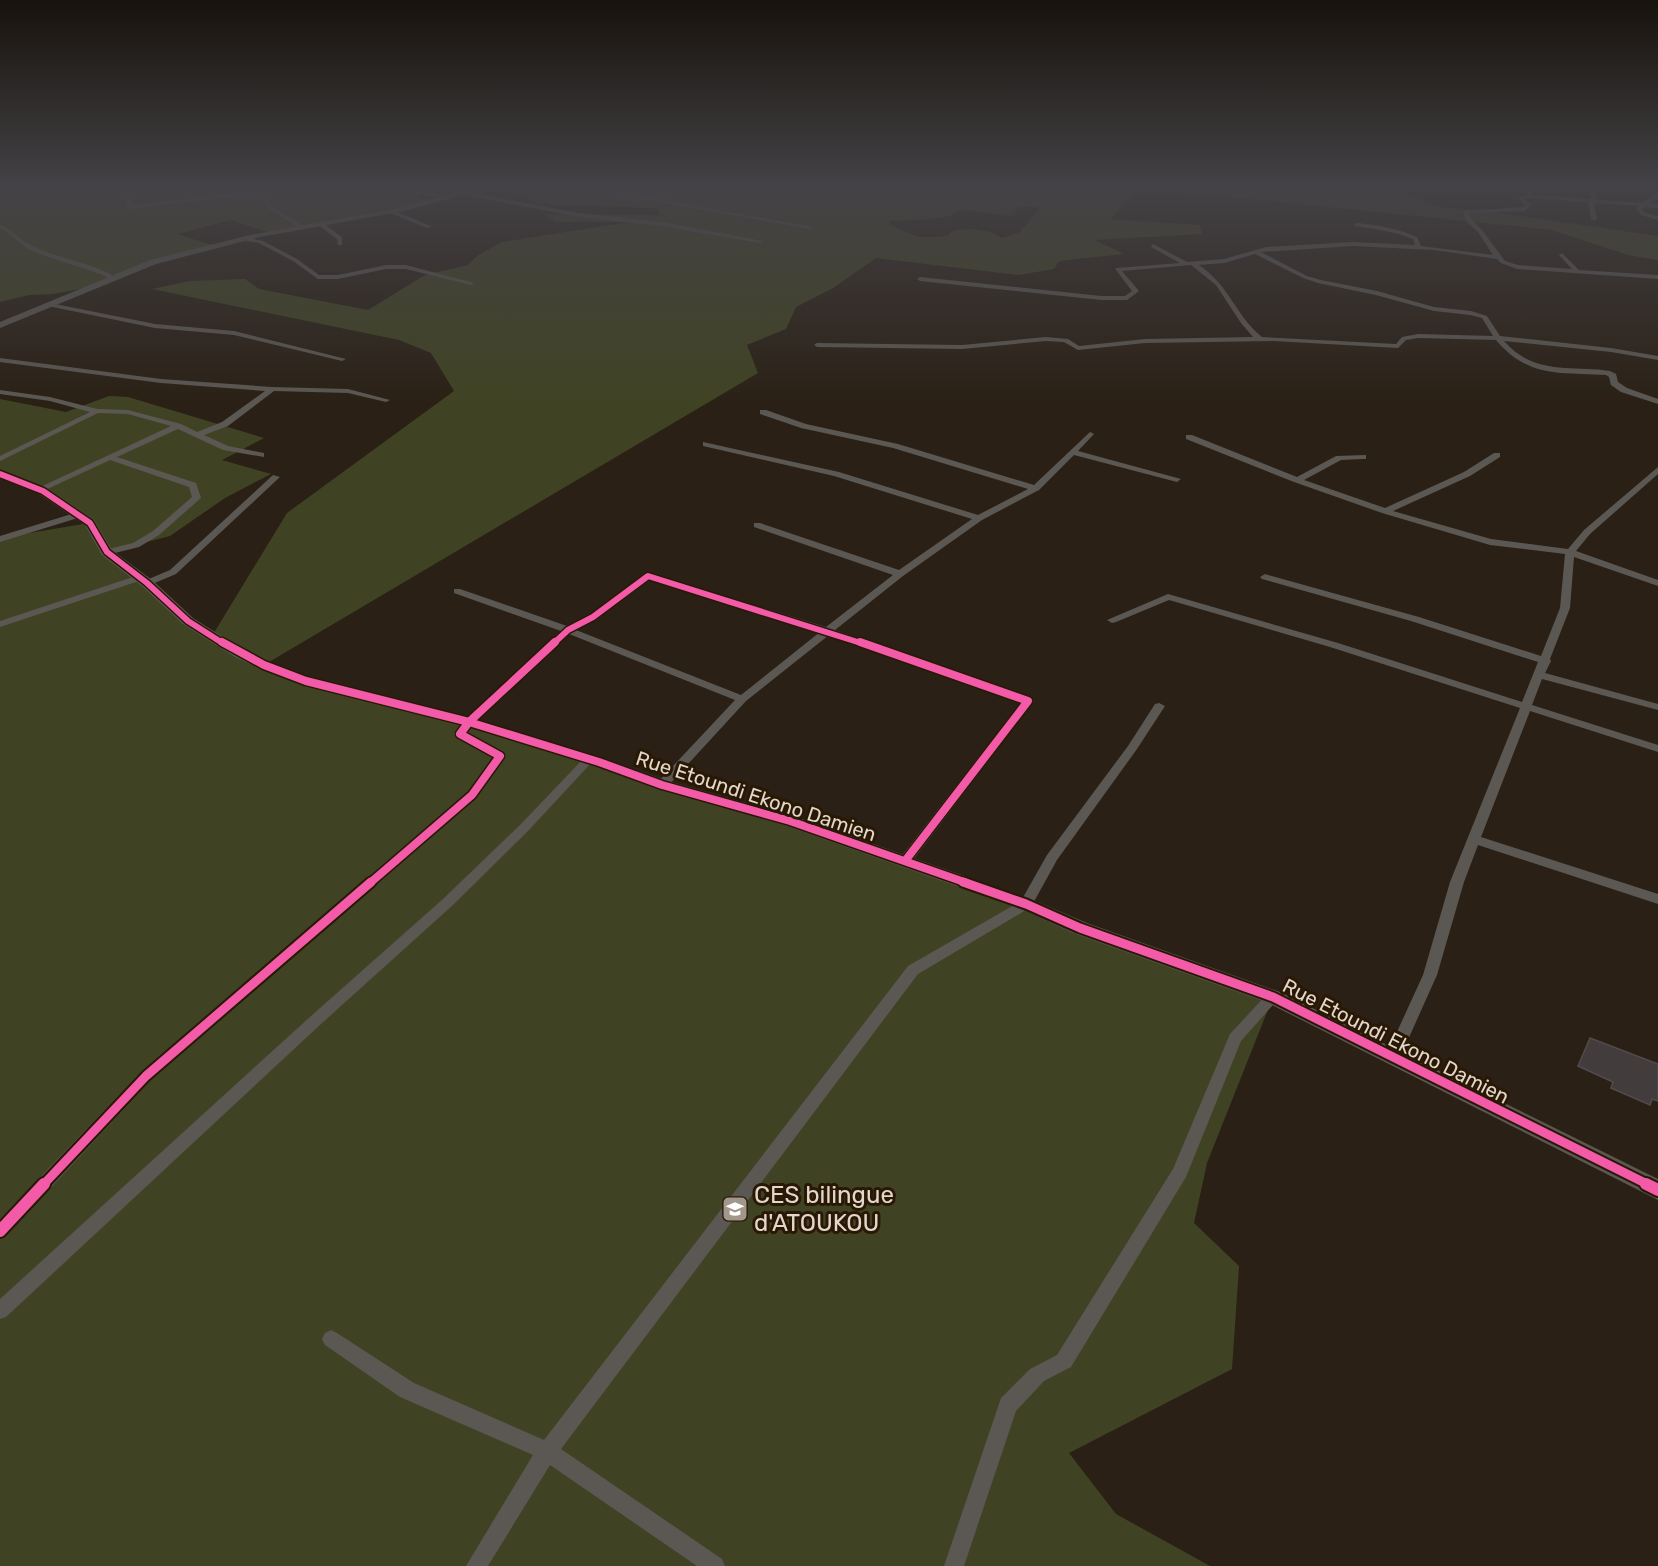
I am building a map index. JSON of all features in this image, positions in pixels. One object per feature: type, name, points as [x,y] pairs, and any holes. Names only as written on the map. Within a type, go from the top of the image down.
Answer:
[{"type":"street","points":[[57,258],[95,269],[112,277]]},
{"type":"street","points":[[0,325],[101,285],[112,277],[169,258]]},
{"type":"street","points":[[291,258],[318,277],[338,277],[386,267],[406,267],[471,283]]},
{"type":"street","points":[[1177,258],[1215,280],[1248,331],[1260,339]]},
{"type":"street","points":[[920,279],[1101,298],[1126,298],[1136,291],[1118,269],[1224,261],[1234,258]]},
{"type":"street","points":[[1267,258],[1305,278],[1377,293],[1434,309],[1485,317],[1497,338],[1521,362],[1533,368],[1607,373],[1613,376],[1614,383],[1624,390],[1658,402]]},
{"type":"street","points":[[1499,258],[1516,267],[1658,277]]},
{"type":"street","points":[[1565,258],[1576,271]]},
{"type":"street","points":[[50,305],[155,326],[234,333],[342,359]]},
{"type":"street","points":[[817,345],[962,347],[1046,339],[1066,340],[1078,348],[1145,341],[1260,339],[1398,346],[1404,338],[1418,336],[1497,338],[1611,350],[1658,358]]},
{"type":"street","points":[[0,360],[161,381],[272,389],[348,391],[386,400]]},
{"type":"street","points":[[199,434],[225,424],[272,389]]},
{"type":"street","points":[[0,392],[50,399],[97,411],[128,412],[178,426],[226,448],[261,455]]},
{"type":"street","points":[[0,459],[97,411]]},
{"type":"street","points":[[763,412],[804,426],[896,446],[1036,488]]},
{"type":"street","points":[[40,489],[178,426]]},
{"type":"street","points":[[662,785],[742,699],[900,574],[979,518],[1036,488],[1090,435]]},
{"type":"street","points":[[1189,437],[1297,480],[1385,511],[1490,542],[1570,552],[1658,583]]},
{"type":"street","points":[[706,444],[836,474],[979,518]]},
{"type":"street","points":[[1074,452],[1177,479]]},
{"type":"street","points":[[1385,511],[1467,474],[1497,455]]},
{"type":"street","points":[[107,552],[136,545],[156,533],[196,498],[193,485],[109,457]]},
{"type":"street","points":[[1297,480],[1339,458],[1363,457]]},
{"type":"street","points":[[1393,1058],[1430,975],[1457,882],[1565,608],[1570,552],[1587,532],[1657,472]]},
{"type":"street","name":"Rue Etoundi Ekono Damien","points":[[0,474],[40,489],[90,523],[107,552],[143,580],[188,621],[240,654],[264,665],[306,681],[469,722],[589,759],[662,785],[790,821],[1026,904],[1080,928],[1273,997],[1658,1190]]},
{"type":"street","points":[[0,624],[173,572],[276,477]]},
{"type":"street","points":[[0,539],[78,515]]},
{"type":"street","points":[[757,525],[900,574]]},
{"type":"street","points":[[0,1231],[146,1076],[472,795],[500,756],[460,734],[469,722],[568,630],[593,617],[648,576],[827,631],[1028,701],[905,861]]},
{"type":"street","points":[[1266,577],[1415,619],[1546,661]]},
{"type":"street","points":[[457,591],[568,630],[742,699]]},
{"type":"street","points":[[1112,620],[1168,597],[1528,705],[1658,749]]},
{"type":"street","points":[[1539,675],[1658,707]]},
{"type":"street","points":[[476,1566],[547,1451],[913,970],[1026,904],[1052,858],[1133,747],[1159,706]]},
{"type":"street","points":[[0,1311],[316,1020],[448,902],[524,828],[589,759]]},
{"type":"street","points":[[1474,839],[1658,899]]},
{"type":"street","points":[[954,1566],[1008,1405],[1037,1375],[1064,1361],[1180,1172],[1235,1038],[1273,997]]},
{"type":"street","points":[[331,1339],[407,1390],[547,1451],[715,1566]]},
{"type":"green space","points":[[0,258],[170,258],[101,285],[53,294],[29,295],[0,302]]},
{"type":"green space","points":[[475,258],[876,258],[833,288],[796,307],[786,329],[747,345],[758,373],[264,665],[306,681],[405,704],[790,821],[1273,997],[1207,1163],[1194,1223],[1239,1266],[1232,1369],[1069,1453],[1116,1514],[1210,1566],[0,1566],[0,538],[89,523],[43,491],[0,474],[0,399],[66,412],[109,396],[128,397],[264,438],[222,460],[271,474],[225,498],[170,536],[108,552],[212,636],[287,513],[454,391],[431,353],[399,340],[152,289],[189,281],[245,279],[259,289],[368,310],[425,275],[468,265]]},
{"type":"green space","points":[[877,258],[1086,258],[1059,261],[1054,269],[1019,275]]},
{"type":"building","points":[[1590,1038],[1658,1064],[1658,1101],[1652,1099],[1650,1105],[1611,1088],[1613,1082],[1578,1066]]},
{"type":"cycle path","points":[[0,474],[43,491],[90,523],[107,552],[147,583],[188,621],[240,654],[264,665],[306,681],[469,722],[599,762],[662,785],[790,821],[1026,904],[1080,928],[1273,997],[1658,1190]]},
{"type":"cycle path","points":[[0,1231],[146,1076],[472,795],[500,756],[460,734],[469,722],[568,630],[593,617],[648,576],[827,631],[1028,701],[905,861]]},
{"type":"place","name":"CES bilingue d'ATOUKOU","points":[[735,1209]]}]
